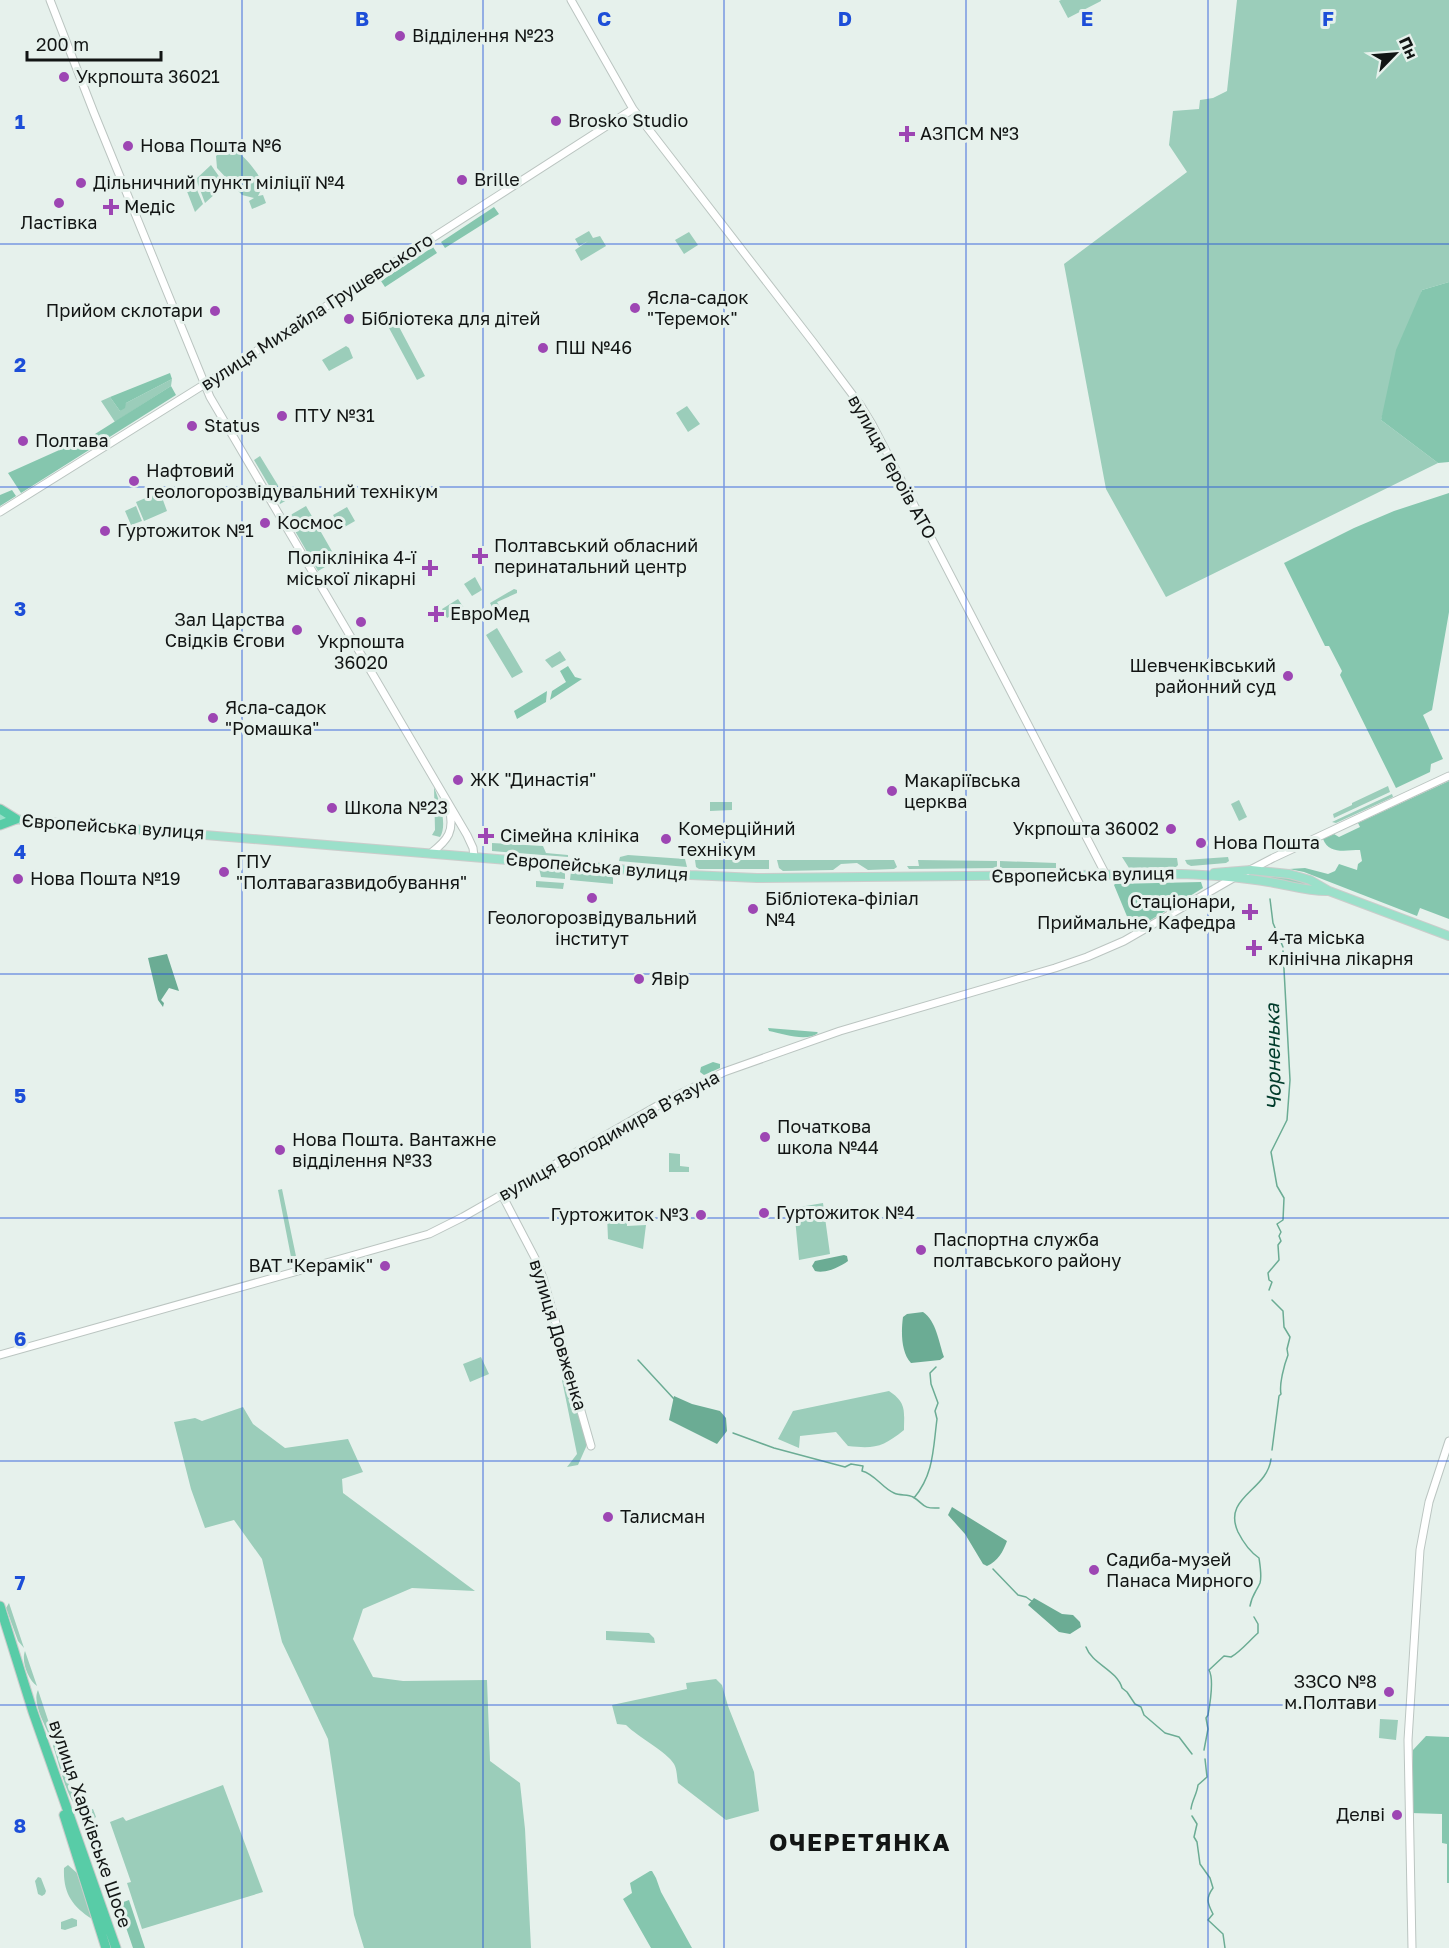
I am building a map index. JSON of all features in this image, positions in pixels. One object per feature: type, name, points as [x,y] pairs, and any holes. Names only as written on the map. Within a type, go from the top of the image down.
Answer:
[{"type":"highway","points":[[0,809],[16,819]]},
{"type":"highway","points":[[0,825],[16,819]]},
{"type":"highway","name":"вулиця Харківське Шосе","points":[[0,1606],[73,1832],[116,1948]]},
{"type":"highway","name":"вулиця Харківське Шосе","points":[[73,1832],[106,1948]]},
{"type":"main road","points":[[50,0],[205,384],[300,552],[448,803],[473,848],[474,857]]},
{"type":"main road","name":"вулиця Героїв АТО","points":[[571,0],[633,109],[820,351],[872,424],[1106,875]]},
{"type":"main road","name":"вулиця Михайла Грушевського","points":[[0,512],[205,384],[633,109]]},
{"type":"main road","name":"вулиця Володимира В'язуна","points":[[0,1355],[429,1234],[664,1102],[724,1072],[840,1031],[1087,957],[1124,940],[1273,858],[1449,776]]},
{"type":"main road","points":[[431,853],[446,840],[450,833],[451,818],[448,803]]},
{"type":"main road","name":"Європейська вулиця","points":[[0,818],[602,868],[757,878],[1196,875],[1329,891]]},
{"type":"main road","name":"Європейська вулиця","points":[[1196,875],[1251,870],[1289,874],[1310,880],[1329,891],[1449,936]]},
{"type":"main road","name":"вулиця Довженка","points":[[502,1195],[543,1278],[591,1446]]},
{"type":"main road","points":[[1412,1948],[1408,1740],[1420,1550],[1429,1502],[1449,1441]]},
{"type":"shaded area","points":[[1237,0],[1449,0],[1449,282],[1422,290],[1381,420],[1438,463],[1166,597],[1106,489],[1064,264],[1187,172],[1169,145],[1173,111],[1199,109],[1200,100],[1213,98],[1227,91]]},
{"type":"shaded area","points":[[1059,1],[1101,1],[1068,18]]},
{"type":"shaded area","points":[[225,148],[234,149],[252,166],[263,186],[258,196],[263,195],[266,203],[252,209],[249,201],[254,198],[242,195],[217,168],[216,156]]},
{"type":"shaded area","points":[[211,165],[225,185],[205,203],[196,179]]},
{"type":"shaded area","points":[[181,176],[192,178],[203,204],[195,212]]},
{"type":"shaded area","points":[[494,207],[499,214],[445,248],[441,242]]},
{"type":"shaded area","points":[[589,231],[593,238],[600,236],[606,246],[581,261],[575,250],[588,241],[579,246],[575,239]]},
{"type":"shaded area","points":[[689,232],[698,245],[684,254],[675,240]]},
{"type":"shaded area","points":[[433,247],[437,253],[385,287],[381,281]]},
{"type":"shaded area","points":[[1449,282],[1449,462],[1438,463],[1381,420],[1396,350],[1422,290]]},
{"type":"shaded area","points":[[397,323],[425,376],[417,380],[389,328]]},
{"type":"shaded area","points":[[346,346],[353,358],[329,371],[322,360]]},
{"type":"shaded area","points":[[170,373],[172,379],[126,403],[125,408],[120,411],[110,397]]},
{"type":"shaded area","points":[[172,379],[171,386],[115,422],[101,401],[110,397],[120,411],[126,403]]},
{"type":"shaded area","points":[[171,386],[176,395],[21,493],[8,473],[95,434]]},
{"type":"shaded area","points":[[687,406],[700,424],[688,432],[676,413]]},
{"type":"shaded area","points":[[260,456],[287,500],[280,504],[254,460]]},
{"type":"shaded area","points":[[12,490],[16,496],[0,506],[0,495]]},
{"type":"shaded area","points":[[160,492],[167,511],[144,521],[136,502]]},
{"type":"shaded area","points":[[1449,493],[1449,612],[1432,710],[1423,715],[1443,759],[1431,764],[1430,772],[1396,788],[1340,675],[1342,671],[1329,646],[1325,646],[1284,563],[1394,511]]},
{"type":"shaded area","points":[[136,506],[142,521],[131,525],[125,511]]},
{"type":"shaded area","points":[[306,506],[337,560],[318,571],[287,517]]},
{"type":"shaded area","points":[[347,507],[355,521],[341,529],[333,515]]},
{"type":"shaded area","points":[[475,577],[482,590],[472,596],[464,584]]},
{"type":"shaded area","points":[[514,589],[517,593],[497,602],[503,612],[497,616],[490,603]]},
{"type":"shaded area","points":[[458,599],[464,608],[447,618],[442,609]]},
{"type":"shaded area","points":[[497,628],[523,672],[512,678],[486,635]]},
{"type":"shaded area","points":[[560,651],[566,660],[552,668],[545,660]]},
{"type":"shaded area","points":[[568,666],[575,677],[582,679],[550,700],[552,691],[566,682],[560,671]]},
{"type":"shaded area","points":[[547,691],[546,702],[517,719],[514,711]]},
{"type":"shaded area","points":[[1449,781],[1449,919],[1420,908],[1417,916],[1304,872],[1289,869],[1305,868],[1328,874],[1335,871],[1339,864],[1357,870],[1358,864],[1362,861],[1360,850],[1334,850],[1323,839],[1334,834],[1339,837],[1360,827],[1358,823]]},
{"type":"shaded area","points":[[1388,786],[1390,792],[1334,818],[1333,814]]},
{"type":"shaded area","points":[[434,787],[443,819],[440,837],[432,835],[435,830]]},
{"type":"shaded area","points":[[1392,794],[1393,797],[1336,823],[1332,822]]},
{"type":"shaded area","points":[[1239,800],[1247,817],[1239,821],[1231,804]]},
{"type":"shaded area","points":[[710,802],[732,802],[732,810],[710,811]]},
{"type":"shaded area","points":[[492,843],[543,846],[546,853],[568,855],[568,857],[492,851]]},
{"type":"shaded area","points":[[628,855],[685,859],[687,867],[619,861],[620,857]]},
{"type":"shaded area","points":[[1122,857],[1177,858],[1178,865],[1176,867],[1129,868]]},
{"type":"shaded area","points":[[1228,857],[1229,861],[1226,863],[1191,866],[1185,860]]},
{"type":"shaded area","points":[[695,860],[769,860],[769,869],[699,869],[696,867]]},
{"type":"shaded area","points":[[777,860],[894,860],[897,867],[868,870],[857,863],[841,864],[833,870],[783,871],[779,868]]},
{"type":"shaded area","points":[[918,860],[997,861],[997,868],[909,869],[907,866],[919,866]]},
{"type":"shaded area","points":[[1000,861],[1056,863],[1056,868],[1000,868]]},
{"type":"shaded area","points":[[539,868],[565,871],[565,879],[541,877]]},
{"type":"shaded area","points":[[571,871],[613,875],[613,884],[570,880]]},
{"type":"shaded area","points":[[1245,874],[1284,877],[1320,888]]},
{"type":"shaded area","points":[[536,881],[564,883],[563,889],[536,887]]},
{"type":"shaded area","points":[[1201,882],[1203,888],[1136,929],[1131,926],[1114,885],[1115,884]]},
{"type":"shaded area","points":[[167,954],[179,991],[169,988],[161,1000],[164,1003],[163,1007],[158,1000],[148,958]]},
{"type":"shaded area","points":[[768,1028],[818,1033],[808,1037],[795,1036],[769,1031]]},
{"type":"shaded area","points":[[713,1062],[720,1064],[720,1068],[704,1075],[700,1072],[701,1067]]},
{"type":"shaded area","points":[[669,1153],[680,1154],[680,1166],[689,1167],[689,1172],[669,1172]]},
{"type":"shaded area","points":[[282,1189],[297,1261],[292,1262],[278,1190]]},
{"type":"shaded area","points":[[823,1203],[830,1254],[799,1260],[794,1208]]},
{"type":"shaded area","points":[[607,1215],[627,1215],[627,1226],[646,1225],[643,1249],[608,1239]]},
{"type":"shaded area","points":[[847,1256],[848,1261],[841,1266],[819,1272],[815,1271],[812,1266],[815,1261]]},
{"type":"shaded area","points":[[923,1312],[934,1326],[944,1357],[940,1360],[911,1363],[904,1348],[903,1317],[907,1314]]},
{"type":"shaded area","points":[[481,1357],[489,1374],[470,1382],[463,1364]]},
{"type":"shaded area","points":[[562,1380],[569,1382],[586,1441],[586,1447],[578,1465],[567,1467],[577,1454]]},
{"type":"shaded area","points":[[889,1391],[902,1404],[904,1430],[878,1446],[848,1446],[836,1432],[800,1436],[799,1448],[778,1439],[793,1411]]},
{"type":"shaded area","points":[[674,1396],[692,1404],[720,1411],[726,1418],[727,1431],[717,1444],[669,1420]]},
{"type":"shaded area","points":[[243,1407],[253,1424],[285,1448],[348,1439],[363,1472],[342,1479],[343,1493],[475,1591],[412,1588],[363,1609],[353,1639],[373,1677],[403,1681],[487,1680],[490,1761],[520,1783],[525,1829],[531,1948],[364,1948],[354,1915],[328,1739],[282,1642],[262,1559],[234,1520],[205,1528],[191,1489],[174,1422],[195,1418],[202,1421]]},
{"type":"shaded area","points":[[952,1507],[1007,1541],[994,1562],[987,1566],[983,1564],[965,1534],[948,1515]]},
{"type":"shaded area","points":[[1034,1598],[1062,1614],[1073,1615],[1080,1622],[1081,1627],[1070,1634],[1059,1632],[1028,1605]]},
{"type":"shaded area","points":[[9,1603],[24,1648],[18,1641],[6,1608]]},
{"type":"shaded area","points":[[606,1631],[649,1633],[655,1643],[606,1640]]},
{"type":"shaded area","points":[[25,1651],[37,1686],[26,1670]]},
{"type":"shaded area","points":[[716,1679],[722,1685],[754,1772],[759,1811],[726,1820],[678,1783],[675,1766],[670,1759],[626,1725],[617,1724],[612,1705],[687,1689],[686,1683]]},
{"type":"shaded area","points":[[38,1690],[54,1738],[49,1735],[39,1712],[36,1700]]},
{"type":"shaded area","points":[[1380,1719],[1398,1720],[1396,1740],[1379,1738]]},
{"type":"shaded area","points":[[1426,1736],[1449,1737],[1449,1883],[1447,1883],[1447,1844],[1442,1843],[1442,1814],[1411,1813],[1413,1750]]},
{"type":"shaded area","points":[[55,1742],[74,1798],[77,1797],[83,1812],[93,1809],[96,1817],[92,1820],[77,1808],[71,1799],[53,1746]]},
{"type":"shaded area","points":[[223,1785],[263,1892],[142,1929],[127,1883],[131,1882],[110,1822],[123,1817],[126,1821]]},
{"type":"shaded area","points":[[68,1865],[77,1873],[92,1919],[74,1904],[67,1892],[64,1868]]},
{"type":"shaded area","points":[[650,1871],[656,1878],[661,1892],[692,1948],[651,1948],[623,1899],[632,1893],[630,1883]]},
{"type":"shaded area","points":[[38,1877],[41,1878],[46,1891],[42,1896],[38,1894],[35,1881]]},
{"type":"shaded area","points":[[129,1900],[145,1948],[133,1948],[118,1904]]},
{"type":"shaded area","points":[[72,1918],[77,1920],[77,1926],[61,1929],[61,1922]]},
{"type":"waterway","name":"Чорненька","points":[[1270,899],[1273,923],[1283,947]]},
{"type":"waterway","name":"Чорненька","points":[[1269,1290],[1272,1282],[1269,1280],[1268,1273],[1279,1260],[1278,1245],[1281,1241],[1279,1236],[1281,1232],[1277,1224],[1283,1220],[1284,1198],[1277,1186],[1271,1152],[1287,1120],[1290,1080],[1283,951]]},
{"type":"waterway","name":"Чорненька","points":[[1272,1300],[1283,1311],[1284,1327],[1290,1337],[1281,1380],[1272,1450]]},
{"type":"waterway","points":[[638,1360],[674,1399]]},
{"type":"waterway","points":[[914,1498],[925,1480],[933,1451],[937,1419],[935,1411],[938,1403],[931,1384],[930,1373],[936,1367]]},
{"type":"waterway","points":[[733,1433],[774,1448],[845,1467],[851,1464],[863,1466],[862,1471],[871,1475],[890,1491],[911,1496],[926,1507],[939,1508]]},
{"type":"waterway","name":"Чорненька","points":[[1250,1606],[1261,1580],[1261,1570],[1259,1558],[1238,1532],[1235,1520],[1236,1510],[1240,1502],[1262,1479],[1271,1459]]},
{"type":"waterway","points":[[993,1569],[1018,1595],[1033,1602]]},
{"type":"waterway","name":"Чорненька","points":[[1204,1750],[1208,1729],[1206,1718],[1211,1692],[1209,1670],[1224,1656],[1234,1655],[1258,1633],[1258,1624],[1254,1617]]},
{"type":"waterway","points":[[1086,1647],[1093,1658],[1115,1676],[1135,1704],[1141,1707],[1144,1715],[1165,1733],[1179,1737],[1192,1754]]},
{"type":"waterway","name":"Чорненька","points":[[1191,1809],[1198,1785],[1207,1777],[1205,1759]]},
{"type":"waterway","name":"Чорненька","points":[[1192,1816],[1197,1824],[1194,1837],[1197,1842],[1200,1864],[1210,1878],[1213,1888],[1208,1901],[1213,1914],[1208,1920],[1223,1934],[1225,1948]]},
{"type":"place","name":"Відділення №23","points":[[400,36]]},
{"type":"place","name":"Укрпошта 36021","points":[[64,77]]},
{"type":"place","name":"Brosko Studio","points":[[556,121]]},
{"type":"place","name":"АЗПСМ №3","points":[[907,134]]},
{"type":"place","name":"Нова Пошта №6","points":[[128,146]]},
{"type":"place","name":"Brille","points":[[462,180]]},
{"type":"place","name":"Дільничний пункт міліції №4","points":[[81,183]]},
{"type":"place","name":"Ластівка","points":[[59,203]]},
{"type":"place","name":"Медіс","points":[[111,207]]},
{"type":"place","name":"Ясла-садок \"Теремок\"","points":[[635,308]]},
{"type":"place","name":"Прийом склотари","points":[[215,311]]},
{"type":"place","name":"Бібліотека для дітей","points":[[349,319]]},
{"type":"place","name":"ПШ №46","points":[[543,348]]},
{"type":"place","name":"ПТУ №31","points":[[282,416]]},
{"type":"place","name":"Status","points":[[192,426]]},
{"type":"place","name":"Полтава","points":[[23,441]]},
{"type":"place","name":"Нафтовий геологорозвідувальний технікум","points":[[134,481]]},
{"type":"place","name":"Космос","points":[[265,523]]},
{"type":"place","name":"Гуртожиток №1","points":[[105,531]]},
{"type":"place","name":"Полтавський обласний перинатальний центр","points":[[480,556]]},
{"type":"place","name":"Поліклініка 4-ї міської лікарні","points":[[430,568]]},
{"type":"place","name":"ЕвроМед","points":[[436,614]]},
{"type":"place","name":"Укрпошта 36020","points":[[361,622]]},
{"type":"place","name":"Зал Царства Cвідків Єгови","points":[[297,630]]},
{"type":"place","name":"Шевченківський районний суд","points":[[1288,676]]},
{"type":"place","name":"Ясла-садок \"Ромашка\"","points":[[213,718]]},
{"type":"place","name":"ЖК \"Династія\"","points":[[458,780]]},
{"type":"place","name":"Макаріївська церква","points":[[892,791]]},
{"type":"place","name":"Школа №23","points":[[332,808]]},
{"type":"place","name":"Укрпошта 36002","points":[[1171,829]]},
{"type":"place","name":"Сімейна клініка","points":[[486,836]]},
{"type":"place","name":"Комерційний технікум","points":[[666,839]]},
{"type":"place","name":"Нова Пошта","points":[[1201,843]]},
{"type":"place","name":"ГПУ \"Полтавагазвидобування\"","points":[[224,872]]},
{"type":"place","name":"Нова Пошта №19","points":[[18,879]]},
{"type":"place","name":"Геологорозвідувальний інститут","points":[[592,898]]},
{"type":"place","name":"Бібліотека-філіал №4","points":[[753,909]]},
{"type":"place","name":"Стаціонари, Приймальне, Кафедра","points":[[1250,912]]},
{"type":"place","name":"4-та міська клінічна лікарня","points":[[1254,948]]},
{"type":"place","name":"Явір","points":[[639,979]]},
{"type":"place","name":"Початкова школа №44","points":[[765,1137]]},
{"type":"place","name":"Нова Пошта. Вантажне відділення №33","points":[[280,1150]]},
{"type":"place","name":"Гуртожиток №4","points":[[764,1213]]},
{"type":"place","name":"Гуртожиток №3","points":[[701,1215]]},
{"type":"place","name":"Паспортна служба полтавського району","points":[[921,1250]]},
{"type":"place","name":"ВАТ \"Керамік\"","points":[[385,1266]]},
{"type":"place","name":"Талисман","points":[[608,1517]]},
{"type":"place","name":"Садиба-музей Панаса Мирного","points":[[1094,1570]]},
{"type":"place","name":"ЗЗСО №8 м.Полтави","points":[[1389,1692]]},
{"type":"place","name":"Делві","points":[[1397,1815]]},
{"type":"district","name":"ОЧЕРЕТЯНКА","points":[[860,1843]]}]
